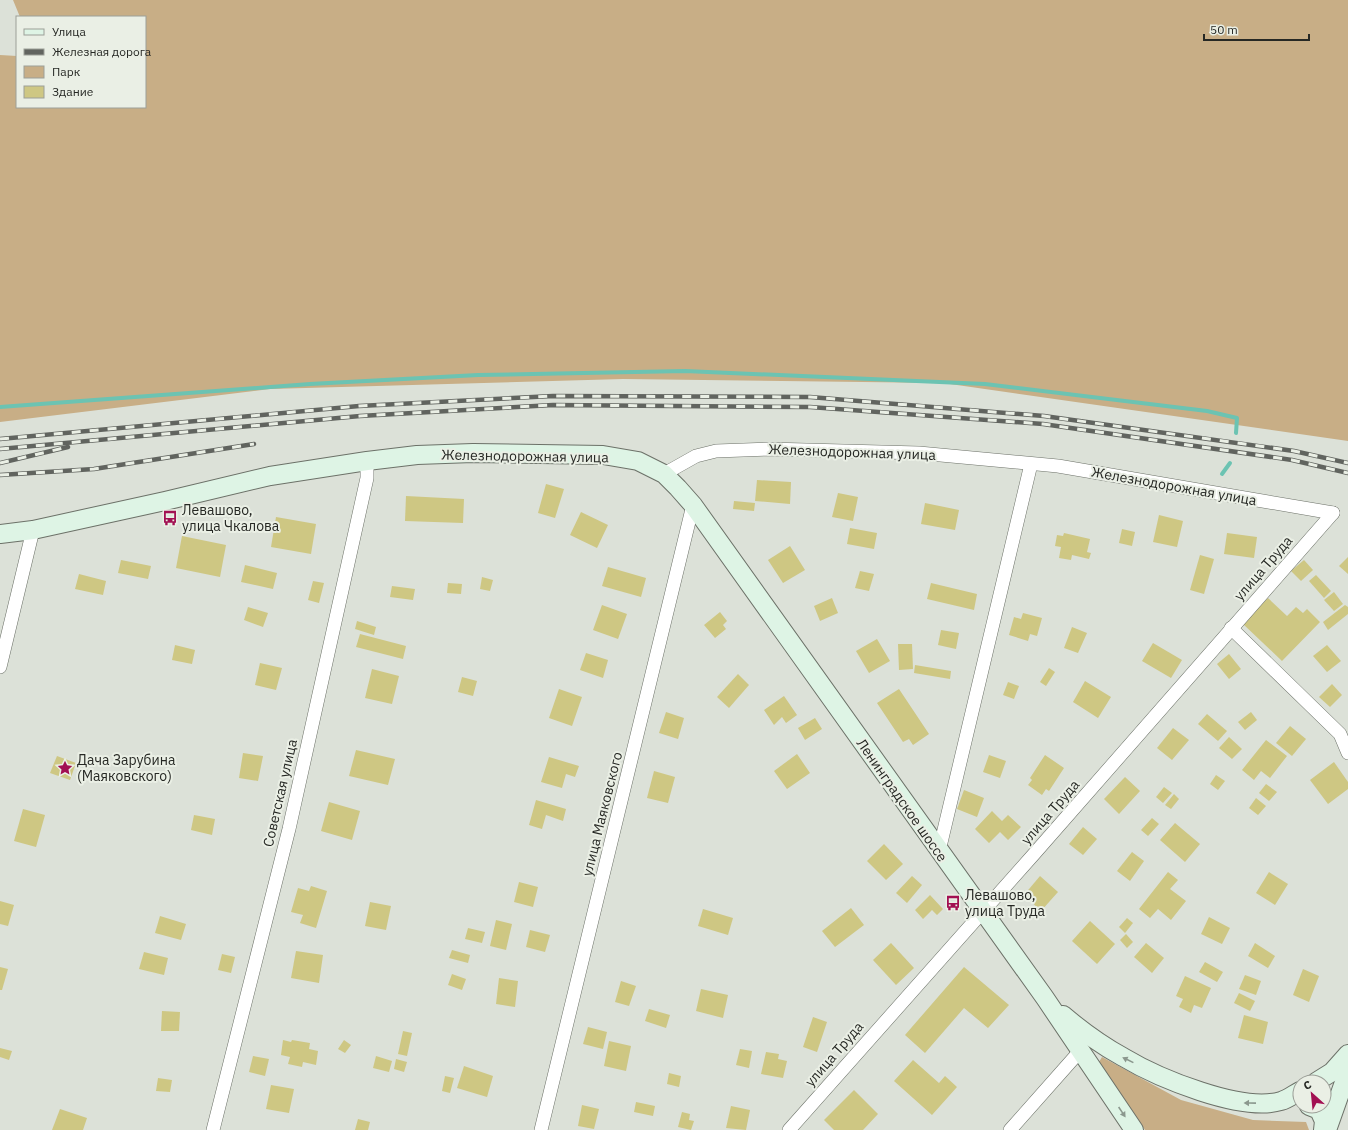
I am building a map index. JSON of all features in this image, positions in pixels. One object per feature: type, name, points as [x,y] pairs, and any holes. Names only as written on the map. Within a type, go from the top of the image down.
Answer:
[{"type":"street","name":"Железнодорожная улица","points":[[0,534],[33,530],[270,476],[367,460],[417,455],[473,453],[603,455],[638,461],[664,474],[696,456],[716,451],[769,449],[919,453],[1081,470],[1333,513]]},
{"type":"street","name":"Советская улица","points":[[214,1130],[291,821],[367,478],[367,460]]},
{"type":"street","points":[[939,852],[1031,464]]},
{"type":"street","name":"Ленинградское шоссе","points":[[664,474],[693,505],[939,852],[1045,998],[1134,1130]]},
{"type":"street","name":"улица Маяковского","points":[[541,1130],[693,505]]},
{"type":"street","name":"улица Труда","points":[[789,1130],[1040,848],[1333,513]]},
{"type":"street","points":[[0,667],[33,530]]},
{"type":"street","points":[[1231,628],[1340,734],[1348,754]]},
{"type":"street","points":[[1045,998],[1060,1013],[1094,1040],[1124,1058],[1167,1078],[1198,1090],[1241,1103],[1281,1101],[1292,1102]]},
{"type":"street","points":[[1010,1130],[1080,1051]]},
{"type":"street","points":[[1329,1074],[1348,1054]]},
{"type":"street","points":[[1327,1130],[1348,1071]]},
{"type":"street","points":[[1281,1101],[1292,1095]]},
{"type":"street","points":[[1321,1114],[1324,1120],[1324,1130]]},
{"type":"green space","points":[[13,0],[1348,0],[1348,441],[943,383],[623,379],[270,389],[0,422],[0,55],[16,56],[16,108],[146,108],[146,16],[20,16]]},
{"type":"green space","points":[[1102,1057],[1181,1100],[1253,1120],[1306,1122],[1309,1130],[1145,1130],[1099,1062]]},
{"type":"building","points":[[757,480],[791,482],[790,504],[755,501]]},
{"type":"building","points":[[546,484],[564,489],[555,518],[538,513]]},
{"type":"building","points":[[838,493],[858,497],[853,521],[832,517]]},
{"type":"building","points":[[406,496],[464,499],[463,523],[405,521]]},
{"type":"building","points":[[734,501],[755,503],[754,511],[733,509]]},
{"type":"building","points":[[925,503],[959,510],[955,530],[921,524]]},
{"type":"building","points":[[581,512],[608,525],[597,548],[570,535]]},
{"type":"building","points":[[1159,515],[1183,521],[1177,547],[1153,542]]},
{"type":"building","points":[[276,517],[316,524],[311,554],[271,547]]},
{"type":"building","points":[[850,528],[877,533],[874,549],[847,544]]},
{"type":"building","points":[[1122,529],[1135,532],[1132,546],[1119,543]]},
{"type":"building","points":[[1064,533],[1090,539],[1087,552],[1091,553],[1089,559],[1072,555],[1071,560],[1059,558],[1061,547],[1055,546],[1057,535],[1063,536]]},
{"type":"building","points":[[1227,533],[1257,537],[1254,558],[1224,554]]},
{"type":"building","points":[[182,536],[226,545],[220,577],[176,568]]},
{"type":"building","points":[[790,546],[805,570],[783,583],[768,560]]},
{"type":"building","points":[[1200,555],[1214,559],[1204,594],[1190,590]]},
{"type":"building","points":[[1348,557],[1348,574],[1339,566]]},
{"type":"building","points":[[121,560],[151,566],[148,579],[118,573]]},
{"type":"building","points":[[1304,560],[1313,570],[1301,581],[1291,571]]},
{"type":"building","points":[[245,565],[277,573],[273,589],[241,582]]},
{"type":"building","points":[[608,567],[646,578],[641,597],[602,586]]},
{"type":"building","points":[[860,571],[874,574],[869,591],[855,588]]},
{"type":"building","points":[[79,574],[106,581],[103,595],[75,589]]},
{"type":"building","points":[[1316,575],[1331,591],[1324,598],[1309,581]]},
{"type":"building","points":[[482,577],[493,580],[490,591],[480,589]]},
{"type":"building","points":[[313,581],[324,583],[319,603],[308,600]]},
{"type":"building","points":[[448,583],[462,584],[461,594],[447,593]]},
{"type":"building","points":[[931,583],[977,594],[974,610],[927,599]]},
{"type":"building","points":[[392,586],[415,589],[413,600],[390,597]]},
{"type":"building","points":[[1334,592],[1343,604],[1334,611],[1324,600]]},
{"type":"building","points":[[832,598],[838,613],[820,621],[814,606]]},
{"type":"building","points":[[1268,598],[1287,616],[1296,607],[1303,613],[1307,609],[1320,622],[1282,661],[1243,624]]},
{"type":"building","points":[[602,605],[627,614],[618,639],[593,630]]},
{"type":"building","points":[[1345,605],[1348,607],[1348,614],[1328,630],[1323,622]]},
{"type":"building","points":[[248,607],[268,613],[263,627],[244,620]]},
{"type":"building","points":[[720,612],[727,621],[723,625],[726,629],[715,638],[704,625]]},
{"type":"building","points":[[1023,613],[1042,618],[1037,636],[1030,634],[1028,641],[1009,635],[1014,617],[1021,619]]},
{"type":"building","points":[[357,621],[376,627],[374,635],[355,629]]},
{"type":"building","points":[[1072,627],[1087,633],[1078,653],[1064,648]]},
{"type":"building","points":[[941,630],[959,633],[956,649],[938,645]]},
{"type":"building","points":[[360,634],[406,646],[403,659],[356,647]]},
{"type":"building","points":[[877,639],[890,661],[869,673],[856,651]]},
{"type":"building","points":[[1153,643],[1182,660],[1171,678],[1142,661]]},
{"type":"building","points":[[898,644],[912,644],[913,669],[899,670]]},
{"type":"building","points":[[175,645],[195,650],[192,664],[172,660]]},
{"type":"building","points":[[1327,645],[1341,661],[1327,672],[1313,656]]},
{"type":"building","points":[[586,653],[608,660],[603,678],[580,670]]},
{"type":"building","points":[[1229,654],[1241,669],[1229,679],[1217,664]]},
{"type":"building","points":[[260,663],[282,668],[276,690],[255,685]]},
{"type":"building","points":[[915,665],[951,671],[950,679],[914,673]]},
{"type":"building","points":[[1049,668],[1055,672],[1046,686],[1040,682]]},
{"type":"building","points":[[372,669],[399,676],[392,704],[365,698]]},
{"type":"building","points":[[738,674],[749,685],[729,708],[717,697]]},
{"type":"building","points":[[462,677],[477,681],[473,696],[458,692]]},
{"type":"building","points":[[1085,681],[1111,697],[1098,718],[1073,702]]},
{"type":"building","points":[[1008,682],[1019,686],[1014,699],[1003,695]]},
{"type":"building","points":[[1332,684],[1342,695],[1330,707],[1319,697]]},
{"type":"building","points":[[559,689],[582,697],[572,726],[549,718]]},
{"type":"building","points":[[899,689],[929,734],[913,745],[909,739],[903,742],[877,703]]},
{"type":"building","points":[[784,696],[797,715],[786,723],[782,717],[774,725],[764,710]]},
{"type":"building","points":[[666,712],[684,718],[678,739],[659,733]]},
{"type":"building","points":[[1251,712],[1257,720],[1245,730],[1238,722]]},
{"type":"building","points":[[1207,714],[1227,731],[1218,741],[1198,724]]},
{"type":"building","points":[[815,718],[822,729],[805,740],[798,728]]},
{"type":"building","points":[[1290,726],[1306,739],[1292,756],[1276,743]]},
{"type":"building","points":[[1173,728],[1189,740],[1172,760],[1157,748]]},
{"type":"building","points":[[1229,737],[1242,749],[1232,759],[1219,748]]},
{"type":"building","points":[[1266,740],[1287,756],[1270,778],[1261,771],[1254,780],[1242,770]]},
{"type":"building","points":[[356,750],[395,759],[388,785],[349,776]]},
{"type":"building","points":[[243,753],[263,756],[258,781],[239,778]]},
{"type":"building","points":[[797,754],[810,773],[787,789],[774,771]]},
{"type":"building","points":[[989,755],[1006,761],[1000,778],[983,772]]},
{"type":"building","points":[[1045,755],[1064,768],[1049,791],[1046,789],[1042,795],[1028,785],[1032,780],[1030,778]]},
{"type":"building","points":[[57,756],[76,763],[70,780],[50,773]]},
{"type":"building","points":[[549,757],[579,766],[575,777],[566,774],[562,788],[541,782]]},
{"type":"building","points":[[1334,762],[1348,782],[1348,789],[1328,804],[1310,780]]},
{"type":"building","points":[[654,771],[675,777],[668,803],[647,798]]},
{"type":"building","points":[[1216,775],[1225,781],[1218,790],[1210,784]]},
{"type":"building","points":[[1125,777],[1140,791],[1119,814],[1104,799]]},
{"type":"building","points":[[1266,784],[1277,792],[1269,801],[1259,793]]},
{"type":"building","points":[[1164,787],[1172,793],[1163,803],[1156,797]]},
{"type":"building","points":[[964,790],[984,798],[977,817],[957,809]]},
{"type":"building","points":[[1174,794],[1179,799],[1171,809],[1165,805]]},
{"type":"building","points":[[1256,798],[1266,806],[1258,815],[1249,808]]},
{"type":"building","points":[[536,800],[566,809],[563,821],[546,815],[542,829],[529,825]]},
{"type":"building","points":[[329,802],[360,811],[352,840],[321,831]]},
{"type":"building","points":[[23,809],[45,815],[36,847],[14,841]]},
{"type":"building","points":[[992,811],[1002,821],[1008,815],[1021,827],[1008,840],[1000,832],[989,843],[975,829]]},
{"type":"building","points":[[194,815],[215,819],[212,835],[191,830]]},
{"type":"building","points":[[1152,818],[1159,824],[1148,836],[1141,830]]},
{"type":"building","points":[[1175,823],[1200,844],[1185,862],[1160,840]]},
{"type":"building","points":[[1083,827],[1097,839],[1083,855],[1069,844]]},
{"type":"building","points":[[884,844],[903,864],[886,880],[867,861]]},
{"type":"building","points":[[1132,852],[1144,861],[1130,881],[1117,871]]},
{"type":"building","points":[[1168,872],[1178,880],[1170,889],[1186,901],[1171,920],[1158,909],[1150,918],[1139,909]]},
{"type":"building","points":[[1269,872],[1288,884],[1275,905],[1256,893]]},
{"type":"building","points":[[912,876],[922,885],[907,903],[896,893]]},
{"type":"building","points":[[1040,876],[1058,892],[1041,911],[1024,895]]},
{"type":"building","points":[[519,882],[538,887],[533,907],[514,902]]},
{"type":"building","points":[[311,886],[327,891],[316,928],[300,923],[303,915],[291,912],[298,888],[309,891]]},
{"type":"building","points":[[930,895],[943,909],[937,915],[932,910],[923,919],[915,910]]},
{"type":"building","points":[[0,901],[14,905],[8,926],[0,924]]},
{"type":"building","points":[[370,902],[391,906],[386,930],[365,926]]},
{"type":"building","points":[[851,908],[864,925],[835,947],[822,931]]},
{"type":"building","points":[[703,909],[733,918],[728,935],[698,926]]},
{"type":"building","points":[[160,916],[186,924],[181,940],[155,933]]},
{"type":"building","points":[[1209,917],[1230,928],[1222,944],[1201,934]]},
{"type":"building","points":[[1127,918],[1133,923],[1125,933],[1119,927]]},
{"type":"building","points":[[496,920],[512,924],[506,950],[490,946]]},
{"type":"building","points":[[1090,921],[1115,944],[1097,964],[1072,941]]},
{"type":"building","points":[[468,928],[485,932],[482,943],[465,939]]},
{"type":"building","points":[[530,930],[550,935],[545,952],[526,947]]},
{"type":"building","points":[[1126,934],[1133,942],[1127,948],[1120,940]]},
{"type":"building","points":[[891,943],[914,968],[896,985],[873,960]]},
{"type":"building","points":[[1146,943],[1164,958],[1152,973],[1134,957]]},
{"type":"building","points":[[1255,943],[1275,956],[1268,968],[1248,956]]},
{"type":"building","points":[[452,950],[470,955],[468,963],[449,958]]},
{"type":"building","points":[[296,951],[323,955],[319,983],[291,978]]},
{"type":"building","points":[[144,952],[168,958],[164,975],[139,969]]},
{"type":"building","points":[[222,954],[235,957],[231,973],[218,970]]},
{"type":"building","points":[[1205,962],[1223,972],[1217,982],[1199,972]]},
{"type":"building","points":[[0,967],[8,969],[2,990],[0,990]]},
{"type":"building","points":[[964,967],[1009,1005],[988,1028],[964,1008],[925,1053],[905,1035]]},
{"type":"building","points":[[1303,969],[1319,976],[1309,1002],[1293,995]]},
{"type":"building","points":[[452,974],[466,979],[462,990],[448,985]]},
{"type":"building","points":[[1245,975],[1261,981],[1256,995],[1239,989]]},
{"type":"building","points":[[1185,976],[1211,988],[1202,1008],[1194,1005],[1191,1013],[1179,1007],[1183,999],[1176,996]]},
{"type":"building","points":[[499,978],[518,981],[515,1007],[496,1004]]},
{"type":"building","points":[[621,981],[636,986],[629,1006],[615,1002]]},
{"type":"building","points":[[701,989],[728,995],[723,1018],[696,1011]]},
{"type":"building","points":[[1239,993],[1255,1001],[1250,1011],[1234,1003]]},
{"type":"building","points":[[649,1009],[670,1015],[666,1028],[645,1021]]},
{"type":"building","points":[[162,1011],[180,1012],[179,1031],[161,1031]]},
{"type":"building","points":[[1244,1015],[1268,1022],[1263,1044],[1238,1038]]},
{"type":"building","points":[[813,1017],[827,1022],[817,1052],[803,1047]]},
{"type":"building","points":[[588,1027],[607,1032],[603,1049],[583,1044]]},
{"type":"building","points":[[403,1031],[412,1033],[407,1056],[398,1054]]},
{"type":"building","points":[[283,1040],[310,1043],[309,1049],[318,1051],[316,1065],[303,1062],[302,1067],[288,1064],[290,1057],[281,1055]]},
{"type":"building","points":[[344,1040],[351,1045],[345,1053],[338,1049]]},
{"type":"building","points":[[609,1041],[631,1046],[626,1071],[604,1066]]},
{"type":"building","points":[[0,1048],[12,1051],[9,1060],[0,1057]]},
{"type":"building","points":[[740,1049],[752,1051],[749,1068],[736,1065]]},
{"type":"building","points":[[766,1052],[779,1054],[778,1059],[787,1061],[783,1078],[761,1074]]},
{"type":"building","points":[[253,1056],[269,1059],[265,1076],[249,1072]]},
{"type":"building","points":[[376,1056],[392,1061],[389,1072],[373,1068]]},
{"type":"building","points":[[396,1059],[407,1062],[404,1072],[394,1069]]},
{"type":"building","points":[[913,1060],[939,1083],[945,1076],[957,1087],[932,1115],[894,1081]]},
{"type":"building","points":[[464,1066],[493,1076],[487,1097],[457,1088]]},
{"type":"building","points":[[669,1073],[681,1076],[679,1087],[667,1084]]},
{"type":"building","points":[[445,1076],[454,1078],[450,1093],[442,1091]]},
{"type":"building","points":[[158,1078],[172,1080],[170,1092],[156,1091]]},
{"type":"building","points":[[271,1085],[294,1089],[289,1113],[266,1109]]},
{"type":"building","points":[[854,1090],[878,1114],[863,1130],[834,1130],[824,1120]]},
{"type":"building","points":[[636,1102],[655,1106],[653,1116],[634,1112]]},
{"type":"building","points":[[582,1105],[599,1109],[594,1129],[578,1126]]},
{"type":"building","points":[[731,1106],[750,1110],[746,1130],[726,1128]]},
{"type":"building","points":[[60,1109],[87,1118],[83,1130],[52,1130]]},
{"type":"building","points":[[682,1112],[690,1114],[689,1120],[694,1121],[691,1130],[678,1127]]},
{"type":"building","points":[[358,1119],[370,1122],[368,1130],[355,1130]]},
{"type":"waterway","points":[[0,407],[310,384],[478,375],[685,371],[985,384],[1207,411],[1237,418],[1236,433]]},
{"type":"waterway","points":[[1222,474],[1230,463]]},
{"type":"railway","points":[[0,439],[359,406],[553,396],[810,397],[1044,416],[1294,451],[1348,463]]},
{"type":"railway","points":[[0,449],[360,416],[553,405],[810,407],[1043,424],[1292,460],[1348,473]]},
{"type":"railway","points":[[0,475],[94,469],[254,444]]},
{"type":"railway","points":[[0,463],[68,447]]},
{"type":"place","name":"Левашово, улица Чкалова","points":[[170,518]]},
{"type":"place","name":"Дача Зарубина (Маяковского)","points":[[65,768]]},
{"type":"place","name":"Левашово, улица Труда","points":[[953,903]]}]
